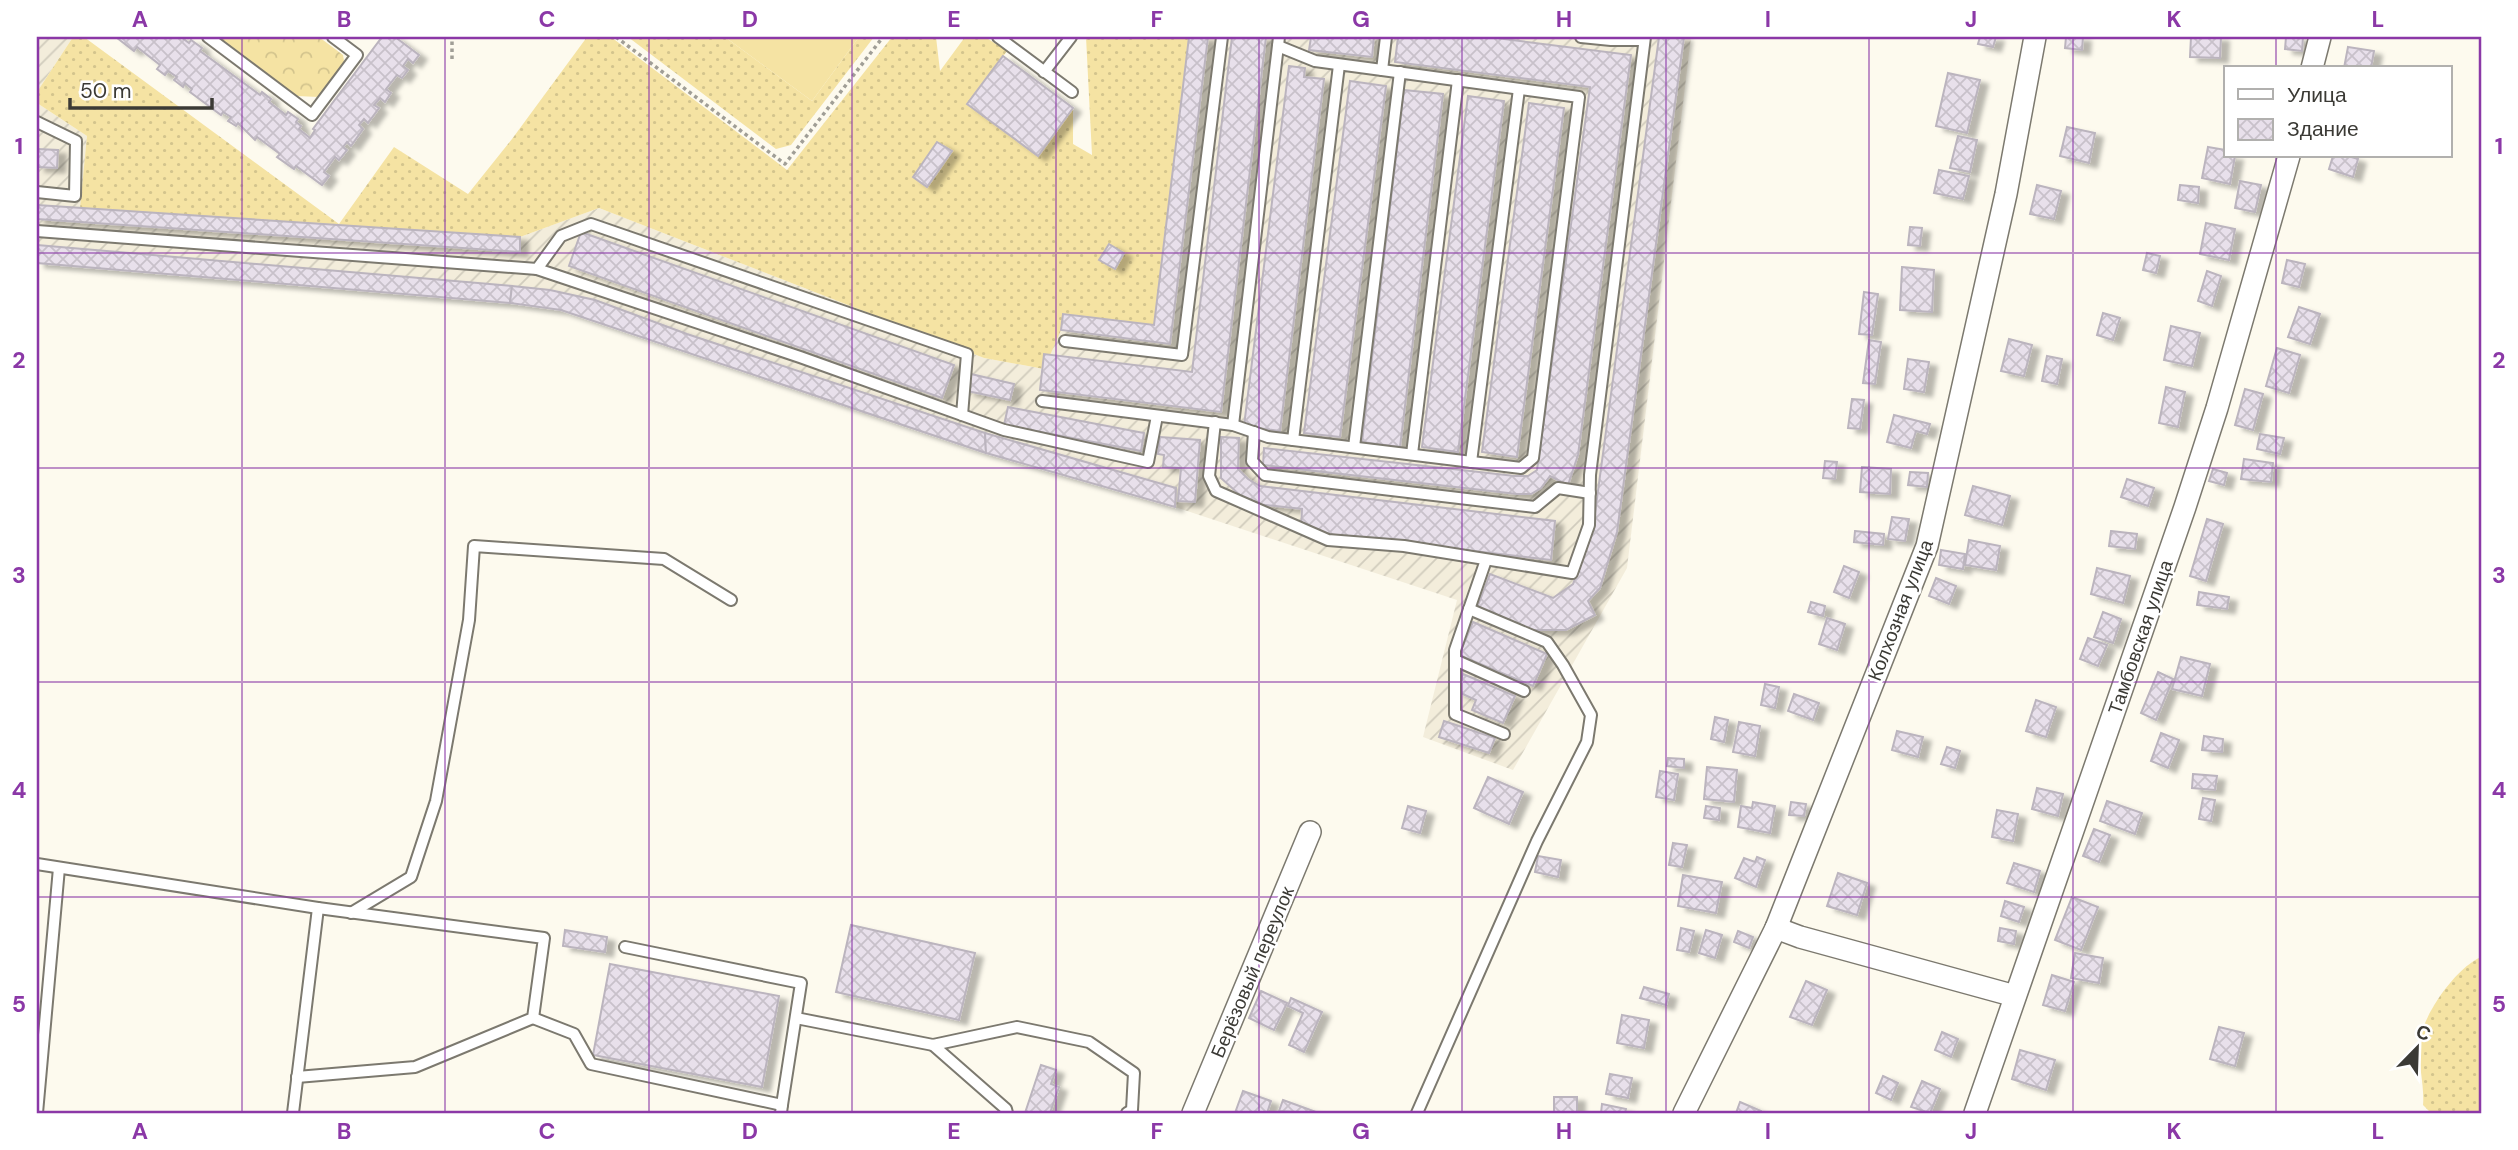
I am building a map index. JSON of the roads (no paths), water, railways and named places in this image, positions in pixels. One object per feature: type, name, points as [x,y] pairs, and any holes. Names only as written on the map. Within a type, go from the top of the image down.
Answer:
[{"type":"street","name":"Колхозная улица","points":[[1684,1113],[1776,928],[1927,546],[2006,194],[2035,37]]},
{"type":"street","points":[[2313,66],[2320,37]]},
{"type":"street","name":"Тамбовская улица","points":[[1975,1113],[2189,494],[2217,408],[2288,158]]},
{"type":"street","name":"Берёзовый переулок","points":[[1193,1113],[1310,832]]},
{"type":"street","points":[[1776,928],[2015,996]]},
{"type":"lane","points":[[208,37],[312,115],[358,55],[333,37]]},
{"type":"lane","points":[[998,37],[1072,92]]},
{"type":"lane","points":[[1044,72],[1070,37]]},
{"type":"lane","points":[[1065,341],[1182,355],[1222,37]]},
{"type":"lane","points":[[1382,70],[1386,37]]},
{"type":"lane","points":[[1214,422],[1209,476],[1216,491],[1328,540],[1404,546],[1572,573],[1589,525],[1590,493],[1644,38],[1611,40],[1581,37]]},
{"type":"lane","points":[[1042,401],[1233,425],[1268,437],[1521,468],[1533,458],[1579,97],[1315,61],[1279,42],[1233,425]]},
{"type":"lane","points":[[1293,440],[1339,65]]},
{"type":"lane","points":[[1354,447],[1400,72]]},
{"type":"lane","points":[[1412,454],[1458,80]]},
{"type":"lane","points":[[1471,461],[1519,89]]},
{"type":"lane","points":[[37,122],[76,141],[75,196],[37,192]]},
{"type":"lane","points":[[537,270],[561,236],[591,224],[604,228],[967,354],[962,415]]},
{"type":"lane","points":[[37,230],[537,270],[800,357],[1004,430],[1148,462],[1157,415]]},
{"type":"lane","points":[[1254,432],[1252,461],[1265,475],[1535,507],[1558,488],[1590,493]]},
{"type":"lane","points":[[351,913],[411,877],[436,801],[469,620],[474,546],[664,559],[731,600]]},
{"type":"lane","points":[[1486,560],[1455,650],[1455,713],[1504,734]]},
{"type":"lane","points":[[1417,1113],[1537,841],[1587,741],[1591,715],[1547,642],[1469,610]]},
{"type":"lane","points":[[1455,660],[1524,691]]},
{"type":"lane","points":[[37,864],[351,913],[544,938],[533,1018]]},
{"type":"lane","points":[[37,1106],[59,868]]},
{"type":"lane","points":[[293,1113],[318,908]]},
{"type":"lane","points":[[297,1077],[415,1067],[533,1018],[574,1034],[591,1064],[781,1109],[801,983],[625,947]]},
{"type":"lane","points":[[796,1018],[933,1045],[1017,1027],[1089,1042],[1134,1073],[1132,1110],[1128,1113]]},
{"type":"lane","points":[[933,1045],[1006,1108],[1007,1113]]}]
